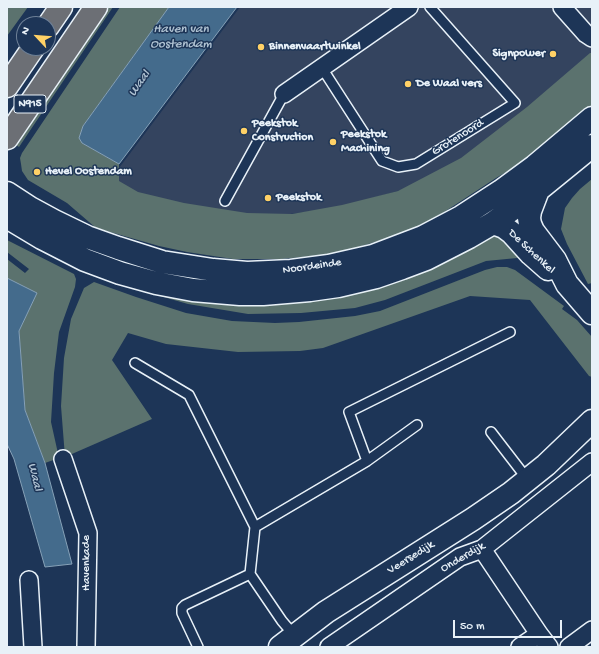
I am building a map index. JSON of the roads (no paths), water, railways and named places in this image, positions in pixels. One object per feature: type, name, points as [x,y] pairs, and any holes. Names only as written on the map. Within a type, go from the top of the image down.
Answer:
[{"type":"main road","points":[[55,16],[61,7]]},
{"type":"main road","name":"N915","points":[[7,138],[96,7]]},
{"type":"main road","name":"N915","points":[[7,86],[28,56]]},
{"type":"main road","name":"Noordeinde","points":[[7,193],[30,208],[87,237],[162,262],[213,270],[247,273],[291,271],[329,266],[373,256],[423,237],[461,217],[501,191],[535,166],[592,118]]},
{"type":"main road","name":"Noordeinde","points":[[7,217],[42,238],[85,260],[120,273],[156,283],[193,290],[222,293],[286,293],[338,286],[376,276],[426,259],[493,223],[538,190],[592,146]]},
{"type":"main road","name":"De Schenkel","points":[[538,190],[529,218],[533,231],[555,260],[568,284],[592,313]]},
{"type":"main road","name":"De Schenkel","points":[[493,223],[504,226],[546,268],[568,284]]},
{"type":"main road","name":"Veersedijk","points":[[287,641],[349,596],[473,519],[511,493],[551,460],[592,421]]},
{"type":"street","points":[[284,94],[409,7]]},
{"type":"street","points":[[562,7],[586,34],[592,38]]},
{"type":"street","name":"Havenkade","points":[[63,459],[88,532],[86,647]]},
{"type":"street","name":"Onderdijk","points":[[329,647],[460,557],[482,549],[592,462]]},
{"type":"street","points":[[482,549],[544,641],[520,647]]},
{"type":"street","points":[[29,580],[33,647]]},
{"type":"street","points":[[569,647],[592,630]]},
{"type":"lane","name":"Grotenoord","points":[[322,68],[382,161],[398,167],[416,164],[515,103],[430,7]]},
{"type":"lane","points":[[225,201],[284,94]]},
{"type":"lane","points":[[367,462],[349,412],[510,332]]},
{"type":"lane","points":[[135,363],[189,395],[255,527],[250,574],[185,605],[182,608],[182,613],[198,647]]},
{"type":"lane","points":[[255,527],[367,462],[417,425]]},
{"type":"lane","points":[[491,432],[528,480]]},
{"type":"lane","name":"Veersedijk","points":[[250,574],[282,621],[287,641]]},
{"type":"water","name":"Haven van Oostendam","points":[[169,7],[237,7],[119,164],[82,143],[79,138],[83,126]]},
{"type":"water","name":"Waal","points":[[7,278],[37,293],[19,331],[25,410],[45,463],[72,564],[45,567],[14,459],[7,444]]},
{"type":"place","name":"Binnenvaartwinkel","points":[[261,47]]},
{"type":"place","name":"Signpower","points":[[553,54]]},
{"type":"place","name":"De Waal vers","points":[[408,84]]},
{"type":"place","name":"Peekstok Construction","points":[[244,131]]},
{"type":"place","name":"Peekstok Machining","points":[[333,142]]},
{"type":"place","name":"Hevel Oostendam","points":[[37,172]]},
{"type":"place","name":"Peekstok","points":[[268,198]]}]
